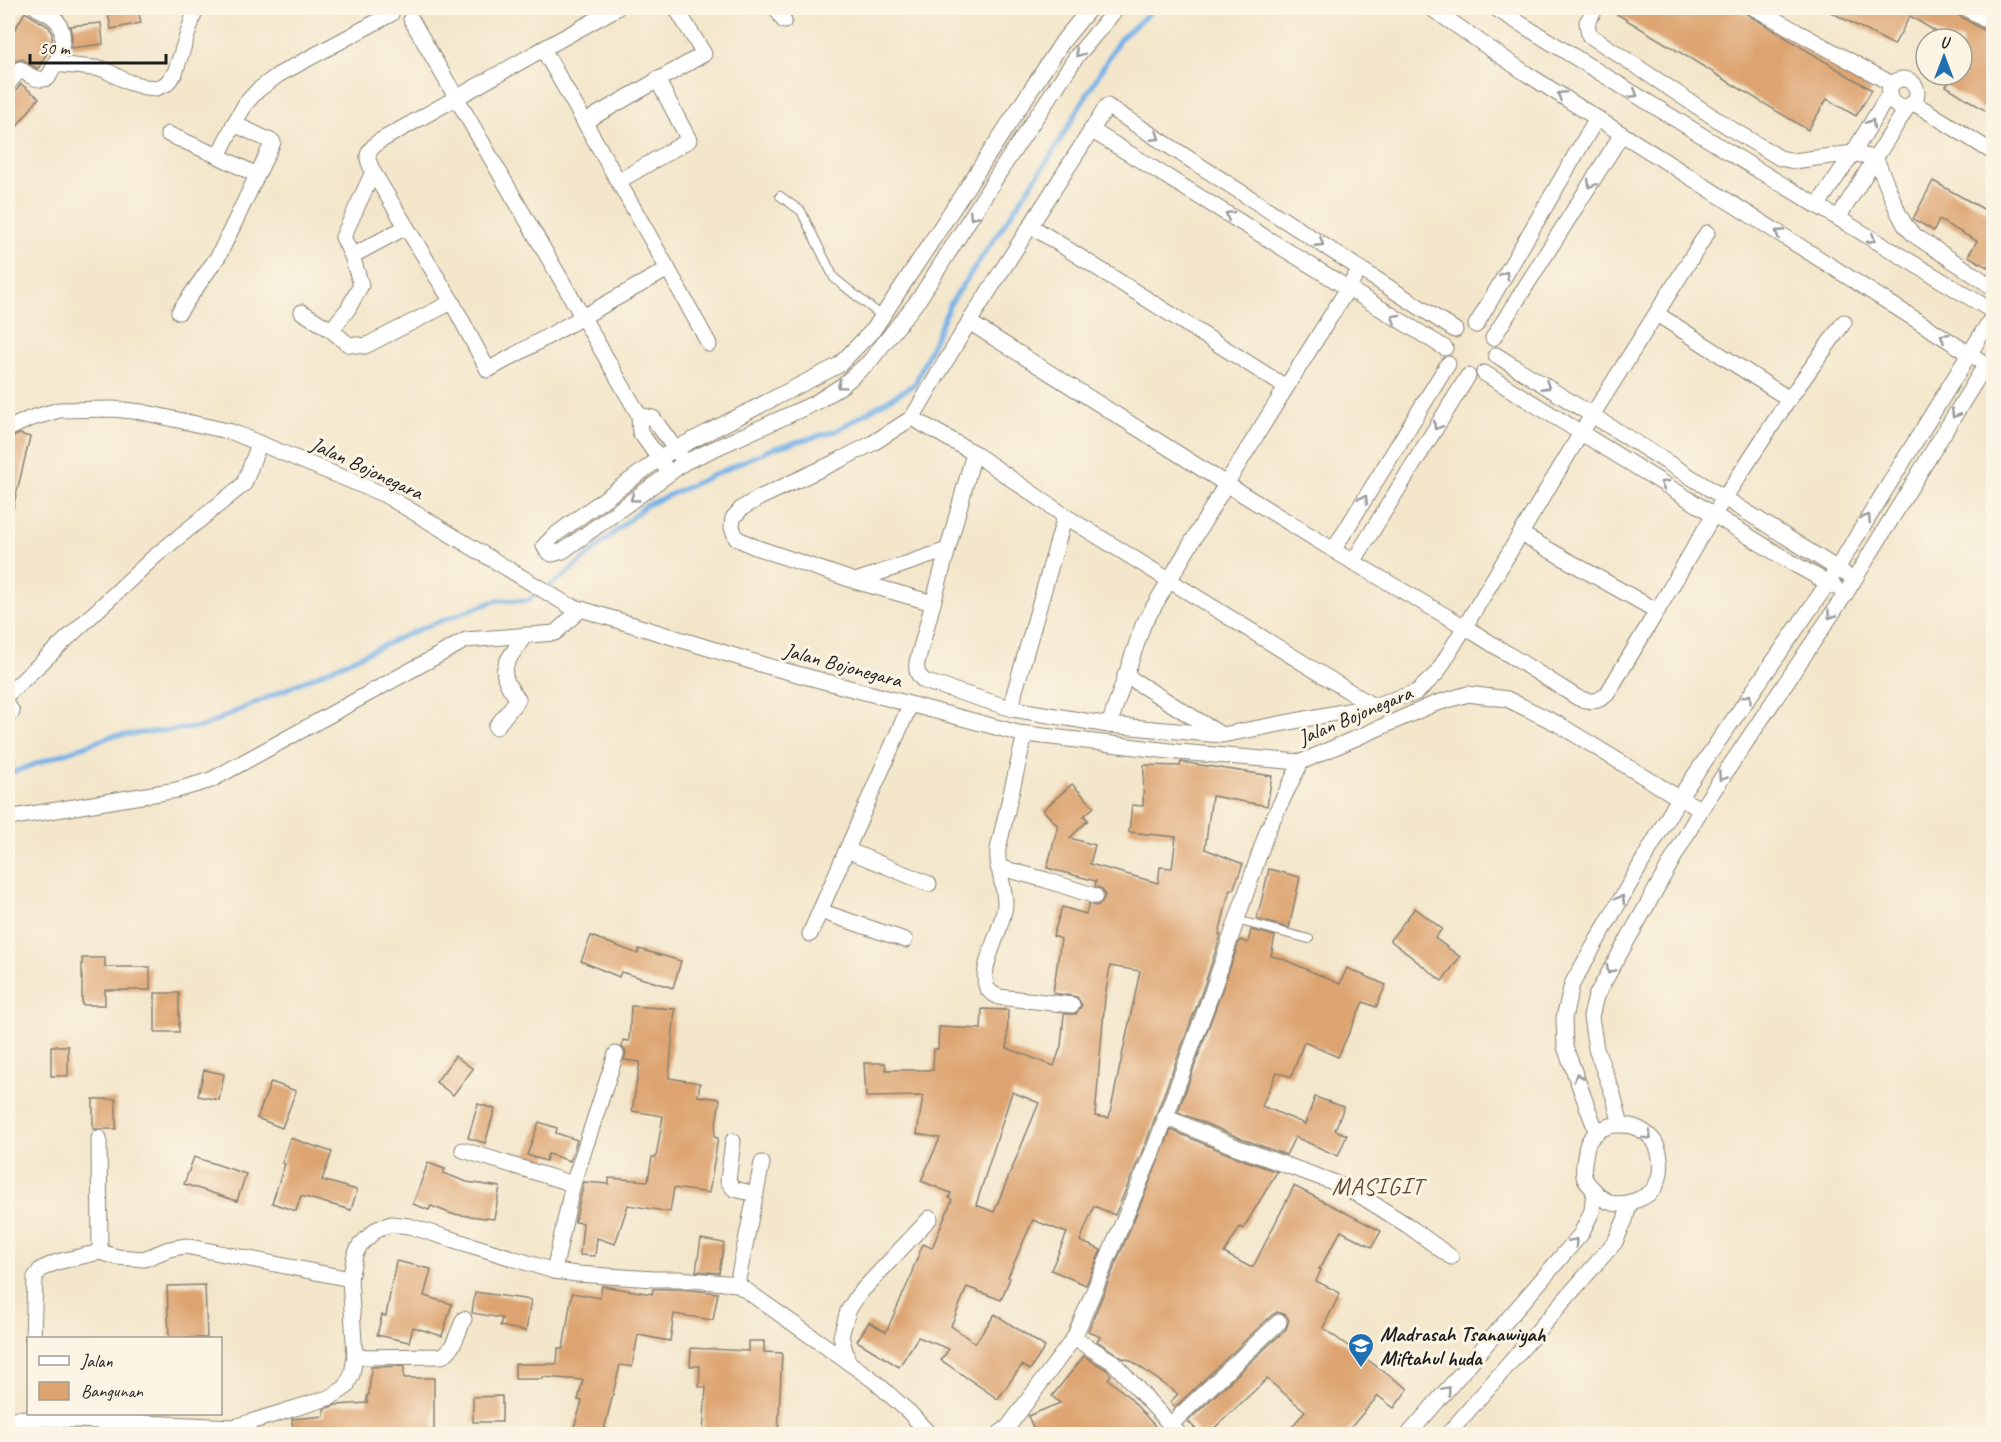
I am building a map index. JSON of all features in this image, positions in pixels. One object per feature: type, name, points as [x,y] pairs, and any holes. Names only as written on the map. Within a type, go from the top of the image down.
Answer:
[{"type":"street","points":[[8,84],[14,65],[42,81],[48,78],[55,64],[62,35],[60,25],[37,8]]},
{"type":"street","points":[[55,64],[103,69],[128,82],[157,88],[166,84],[175,73],[196,8]]},
{"type":"street","points":[[617,8],[378,142],[369,150],[367,158],[373,172],[452,302],[488,370],[668,269]]},
{"type":"street","points":[[585,122],[704,54],[676,8]]},
{"type":"street","points":[[776,8],[784,21]]},
{"type":"street","points":[[1090,8],[1063,41],[883,317],[839,365],[659,459],[555,535],[544,546],[547,551],[552,554],[563,551],[668,472],[685,462],[815,403],[843,385],[870,361],[919,299],[1077,56],[1117,8]]},
{"type":"street","points":[[1431,8],[1527,74],[1990,366],[1846,593],[1701,809],[1596,996],[1592,1017],[1596,1049],[1621,1125]]},
{"type":"street","points":[[1495,8],[1994,313],[1828,583],[1679,798],[1572,984],[1564,1018],[1566,1047],[1597,1133]]},
{"type":"street","points":[[1596,8],[1587,22],[1589,35],[1733,130],[1780,158],[1794,161],[1854,153],[1876,159]]},
{"type":"street","points":[[1754,8],[1890,89],[1894,104],[1900,107],[1911,105],[1994,153]]},
{"type":"street","points":[[1966,8],[1994,25]]},
{"type":"street","points":[[218,156],[246,102],[258,90],[390,11],[400,20],[415,13],[457,98],[639,416],[640,432],[668,472]]},
{"type":"street","points":[[543,50],[709,344]]},
{"type":"street","points":[[1817,206],[1854,153],[1890,89],[1901,78],[1908,79],[1918,90],[1917,97],[1838,218]]},
{"type":"street","points":[[619,181],[689,140],[657,79]]},
{"type":"street","points":[[933,603],[855,581],[754,548],[736,538],[732,527],[733,518],[742,508],[759,498],[852,454],[912,418],[969,322],[1107,106],[1455,330]]},
{"type":"street","points":[[1476,325],[1597,118]]},
{"type":"street","points":[[179,312],[219,255],[273,142],[234,124]]},
{"type":"street","points":[[1091,130],[1444,348]]},
{"type":"street","points":[[168,134],[257,175]]},
{"type":"street","points":[[1493,338],[1622,134]]},
{"type":"street","points":[[1876,159],[1905,225],[1914,235],[1994,288]]},
{"type":"street","points":[[331,330],[348,309],[361,285],[343,237],[373,172]]},
{"type":"street","points":[[1031,226],[1286,387]]},
{"type":"street","points":[[352,256],[406,227]]},
{"type":"street","points":[[974,453],[916,662],[917,675],[924,681],[1013,709],[1109,724],[1222,735],[1373,706],[1417,692],[1437,673],[1581,433],[1707,233]]},
{"type":"street","points":[[1109,724],[1143,626],[1226,484],[1360,269]]},
{"type":"street","points":[[302,312],[348,344],[365,346],[452,302]]},
{"type":"street","points":[[1657,314],[1789,399]]},
{"type":"street","points":[[969,322],[1353,562],[1465,627],[1578,698],[1589,701],[1600,700],[1606,694],[1714,514],[1789,399],[1844,322]]},
{"type":"street","points":[[1476,325],[1488,331],[1493,338],[1496,346],[1494,363],[1484,373],[1468,376],[1456,372],[1449,364],[1445,358],[1444,348],[1449,336],[1455,330],[1463,326],[1476,325]]},
{"type":"street","points":[[857,346],[870,361]]},
{"type":"street","points":[[1496,355],[1854,579]]},
{"type":"street","points":[[1334,549],[1449,364]]},
{"type":"street","points":[[1484,373],[1789,561],[1846,593]]},
{"type":"street","points":[[1353,562],[1468,376]]},
{"type":"street","name":"Jalan Bojonegara","points":[[8,429],[29,419],[58,410],[113,409],[142,412],[232,432],[385,495],[575,607],[767,666],[1025,734],[1178,752],[1301,762],[1434,704],[1468,694],[1507,699],[1558,724],[1701,809]]},
{"type":"street","points":[[639,416],[653,418],[685,462]]},
{"type":"street","points":[[912,418],[974,453],[1065,516],[1373,706]]},
{"type":"street","points":[[8,694],[154,557],[244,484],[259,444]]},
{"type":"street","points":[[1013,709],[1014,694],[1065,516]]},
{"type":"street","points":[[1521,534],[1657,611]]},
{"type":"street","points":[[855,581],[947,550]]},
{"type":"street","points":[[8,818],[177,790],[211,780],[466,640],[555,633],[575,607]]},
{"type":"street","points":[[496,727],[518,699],[506,685],[503,675],[504,667],[525,635]]},
{"type":"street","points":[[1125,675],[1222,735]]},
{"type":"street","points":[[810,934],[910,705]]},
{"type":"street","points":[[1025,734],[998,849],[1004,909],[987,969],[986,987],[999,997],[1072,1005]]},
{"type":"street","points":[[999,1434],[1008,1427],[1074,1338],[1165,1117],[1212,992],[1268,829],[1301,762]]},
{"type":"street","points":[[847,850],[928,884]]},
{"type":"street","points":[[998,867],[1095,896]]},
{"type":"street","points":[[820,911],[905,940]]},
{"type":"street","points":[[554,1271],[573,1184],[616,1054]]},
{"type":"street","points":[[1165,1117],[1236,1147],[1333,1182],[1361,1196],[1407,1225],[1451,1257]]},
{"type":"street","points":[[1628,1124],[1640,1128],[1653,1140],[1659,1149],[1661,1168],[1656,1186],[1647,1196],[1630,1202],[1614,1203],[1601,1198],[1585,1179],[1583,1164],[1587,1144],[1597,1133],[1610,1126],[1628,1124]]},
{"type":"street","points":[[99,1138],[100,1252]]},
{"type":"street","points":[[733,1142],[728,1181],[734,1189],[756,1194]]},
{"type":"street","points":[[463,1150],[573,1184]]},
{"type":"street","points":[[737,1284],[762,1163]]},
{"type":"street","points":[[1409,1434],[1581,1234],[1592,1211],[1594,1190]]},
{"type":"street","points":[[1448,1434],[1615,1242],[1630,1202]]},
{"type":"street","points":[[848,1362],[841,1336],[848,1311],[858,1295],[930,1218]]},
{"type":"street","points":[[8,1419],[31,1416],[234,1427],[331,1397],[346,1387],[352,1374],[355,1358],[350,1278],[352,1264],[360,1245],[377,1229],[391,1224],[409,1226],[554,1271],[654,1279],[680,1278],[737,1284],[873,1379],[929,1434]]},
{"type":"street","points":[[33,1337],[35,1277],[41,1269],[57,1262],[100,1252],[117,1257],[144,1259],[169,1249],[186,1246],[350,1278]]},
{"type":"street","points":[[355,1358],[442,1356],[451,1348],[464,1319]]},
{"type":"street","points":[[1074,1338],[1113,1362],[1175,1430],[1279,1322]]},
{"type":"lane","points":[[780,196],[801,211],[834,278],[883,317]]},
{"type":"lane","points":[[1236,920],[1309,939]]},
{"type":"building","points":[[107,8],[138,8],[141,23],[111,29]]},
{"type":"building","points":[[1607,8],[1737,8],[1872,90],[1856,116],[1827,99],[1808,130]]},
{"type":"building","points":[[1823,8],[1946,8],[1994,36],[1994,116],[1948,87],[1974,87],[1974,27],[1928,27],[1910,16],[1894,45]]},
{"type":"building","points":[[25,12],[49,27],[52,34],[52,44],[38,69],[22,59],[13,62],[8,59],[8,41]]},
{"type":"building","points":[[101,23],[103,44],[71,48],[70,26]]},
{"type":"building","points":[[21,84],[39,98],[8,138],[8,101]]},
{"type":"building","points":[[1933,181],[1994,215],[1994,256],[1987,267],[1968,256],[1977,241],[1939,220],[1934,231],[1913,219]]},
{"type":"building","points":[[20,434],[30,437],[13,508],[8,507],[8,445],[9,438]]},
{"type":"building","points":[[1181,762],[1272,776],[1267,806],[1212,796],[1205,849],[1243,864],[1233,890],[1230,889],[1219,934],[1221,935],[1203,989],[1145,1145],[1115,1215],[1094,1206],[1080,1241],[1101,1250],[1086,1285],[1051,1270],[1067,1233],[1033,1220],[1008,1277],[1010,1278],[1001,1300],[967,1287],[951,1326],[975,1343],[995,1314],[1045,1347],[1030,1370],[1022,1365],[998,1399],[941,1360],[949,1349],[918,1337],[899,1367],[857,1341],[869,1322],[886,1332],[923,1244],[932,1248],[952,1200],[949,1198],[951,1193],[921,1181],[940,1138],[917,1134],[923,1096],[866,1097],[864,1063],[885,1063],[886,1070],[933,1070],[934,1049],[938,1049],[939,1027],[981,1029],[982,1009],[1008,1010],[1007,1048],[1054,1066],[1061,1046],[1064,1014],[1076,1014],[1082,1005],[1077,997],[1053,993],[1061,939],[1053,936],[1062,907],[1086,914],[1089,904],[1096,906],[1101,904],[1105,895],[1102,889],[1095,886],[1096,881],[1047,868],[1058,826],[1043,810],[1072,784],[1094,807],[1084,816],[1088,820],[1070,838],[1095,845],[1090,864],[1158,883],[1160,867],[1172,868],[1176,837],[1129,832],[1132,805],[1143,806],[1144,765],[1180,766]],"holes":[[[1110,966],[1140,971],[1109,1118],[1095,1116],[1105,997]],[[1012,1092],[1039,1103],[994,1212],[976,1205]]]},
{"type":"building","points":[[1269,869],[1300,877],[1289,928],[1257,919]]},
{"type":"building","points":[[1415,908],[1442,929],[1435,938],[1460,957],[1442,981],[1390,940]]},
{"type":"building","points":[[1251,930],[1275,936],[1271,956],[1340,984],[1347,968],[1386,985],[1376,1007],[1363,1002],[1338,1057],[1304,1042],[1291,1077],[1277,1072],[1262,1106],[1305,1124],[1315,1097],[1344,1107],[1335,1130],[1347,1135],[1338,1156],[1295,1137],[1286,1155],[1178,1112],[1240,940],[1248,943]]},
{"type":"building","points":[[591,936],[638,954],[639,949],[681,961],[673,988],[621,972],[619,977],[581,961]]},
{"type":"building","points":[[82,958],[105,958],[105,967],[150,967],[150,990],[105,990],[105,1005],[82,1005]]},
{"type":"building","points":[[155,993],[179,993],[179,1032],[155,1032]]},
{"type":"building","points":[[631,1006],[675,1009],[669,1078],[700,1083],[698,1096],[720,1099],[714,1137],[718,1138],[709,1193],[674,1188],[670,1212],[628,1205],[615,1244],[597,1238],[595,1256],[580,1255],[583,1223],[575,1222],[584,1182],[609,1184],[609,1178],[648,1181],[652,1157],[656,1157],[663,1116],[632,1111],[640,1062],[624,1060],[626,1053],[622,1047],[623,1040],[629,1041]]},
{"type":"building","points":[[51,1046],[68,1046],[68,1076],[51,1076]]},
{"type":"building","points":[[455,1056],[473,1069],[453,1095],[436,1082]]},
{"type":"building","points":[[204,1070],[224,1074],[219,1100],[198,1096]]},
{"type":"building","points":[[271,1082],[296,1091],[282,1128],[257,1118]]},
{"type":"building","points":[[93,1099],[116,1099],[116,1129],[93,1129]]},
{"type":"building","points":[[478,1104],[495,1109],[485,1143],[468,1138]]},
{"type":"building","points":[[539,1122],[557,1128],[556,1133],[577,1140],[570,1161],[548,1154],[546,1161],[527,1155]]},
{"type":"building","points":[[1171,1130],[1277,1172],[1243,1229],[1240,1227],[1224,1253],[1250,1267],[1253,1267],[1294,1186],[1381,1231],[1372,1247],[1341,1231],[1319,1269],[1321,1270],[1316,1281],[1340,1293],[1323,1328],[1408,1389],[1394,1408],[1378,1396],[1345,1434],[1286,1434],[1305,1411],[1267,1379],[1208,1434],[1200,1434],[1188,1421],[1286,1329],[1289,1320],[1286,1315],[1277,1312],[1272,1315],[1175,1407],[1170,1402],[1178,1394],[1130,1360],[1124,1359],[1097,1341],[1100,1337],[1088,1331]]},
{"type":"building","points":[[290,1138],[332,1152],[322,1180],[357,1190],[351,1210],[301,1196],[296,1211],[272,1203],[285,1164],[282,1163]]},
{"type":"building","points":[[194,1157],[246,1174],[237,1201],[184,1184]]},
{"type":"building","points":[[428,1163],[445,1169],[443,1173],[467,1182],[500,1187],[494,1219],[452,1214],[431,1206],[429,1210],[413,1204]]},
{"type":"building","points":[[701,1239],[724,1243],[719,1273],[696,1271]]},
{"type":"building","points":[[396,1261],[431,1269],[424,1296],[452,1304],[442,1336],[413,1327],[409,1342],[377,1335],[382,1315],[386,1316]]},
{"type":"building","points":[[205,1285],[207,1337],[169,1337],[167,1286]]},
{"type":"building","points":[[602,1286],[652,1294],[653,1289],[718,1293],[713,1320],[674,1314],[670,1341],[638,1335],[632,1367],[620,1365],[603,1434],[572,1434],[582,1401],[578,1400],[583,1380],[543,1377],[543,1379],[515,1379],[515,1364],[557,1364],[558,1348],[563,1349],[572,1293],[600,1298]]},
{"type":"building","points":[[475,1292],[531,1300],[526,1331],[500,1326],[502,1318],[472,1313]]},
{"type":"building","points":[[748,1341],[764,1341],[764,1352],[782,1353],[778,1434],[703,1434],[706,1387],[699,1387],[700,1366],[690,1366],[691,1348],[748,1351]]},
{"type":"building","points":[[1084,1356],[1107,1370],[1111,1375],[1108,1379],[1129,1397],[1162,1434],[1110,1434],[1103,1427],[1097,1434],[1036,1434],[1028,1416],[1060,1403],[1052,1396]]},
{"type":"building","points":[[404,1366],[404,1378],[434,1378],[434,1434],[356,1432],[356,1434],[293,1434],[292,1419],[324,1416],[324,1409],[336,1405],[367,1403],[371,1367]]},
{"type":"building","points":[[502,1396],[502,1422],[473,1422],[473,1397]]},
{"type":"waterway","points":[[8,774],[112,736],[202,727],[422,628],[498,600],[527,601],[564,576],[645,506],[771,449],[836,431],[915,384],[950,304],[1052,154],[1119,40],[1155,8]]},
{"type":"place","name":"Madrasah Tsanawiyah Miftahul huda","points":[[1361,1369]]},
{"type":"district","name":"MASIGIT","points":[[1378,1186]]}]
